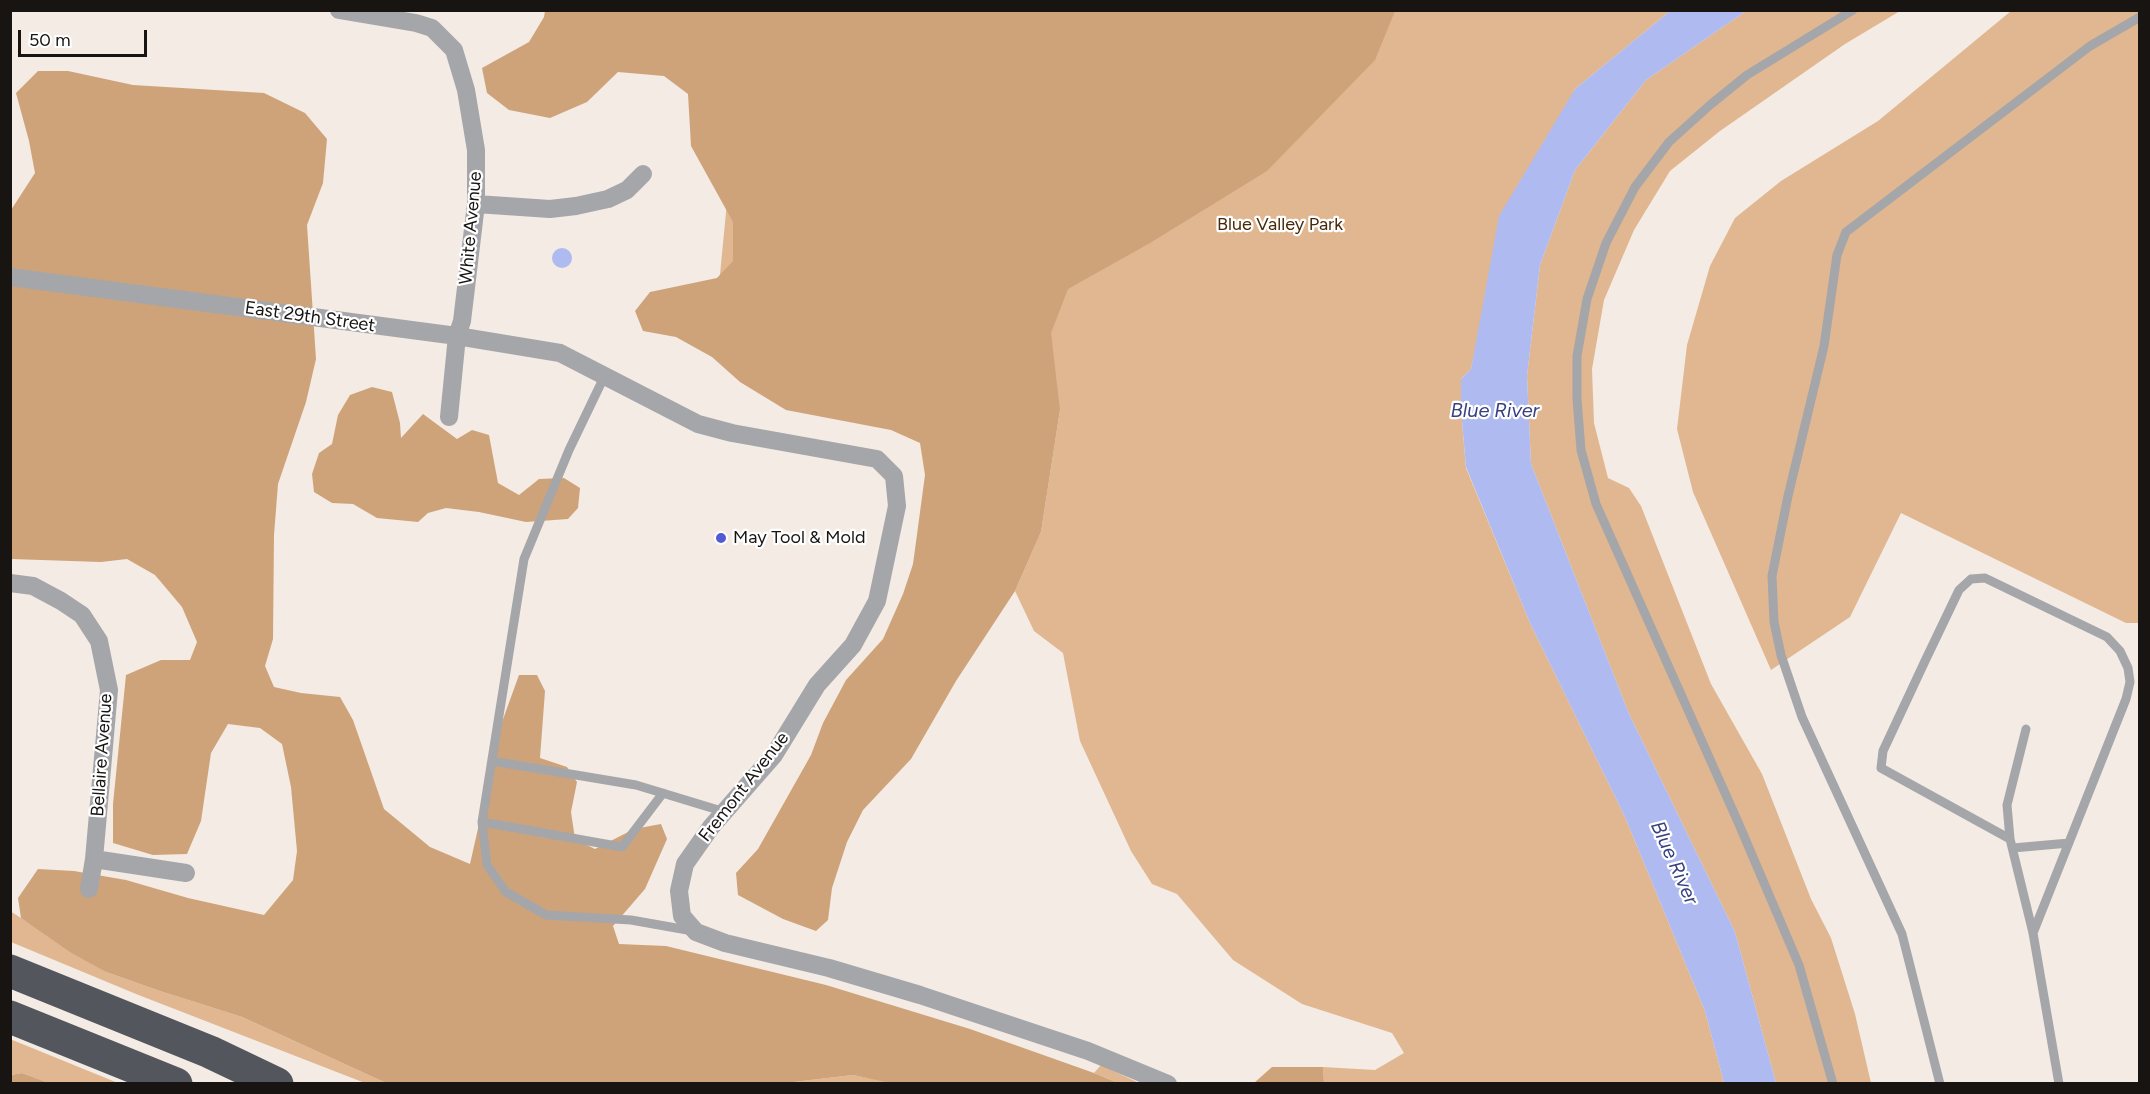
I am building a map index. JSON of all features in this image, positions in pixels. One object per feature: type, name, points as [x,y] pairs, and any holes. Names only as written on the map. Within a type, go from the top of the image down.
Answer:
[{"type":"highway","points":[[10,970],[210,1052],[278,1083]]},
{"type":"highway","points":[[10,1017],[176,1083]]},
{"type":"street","name":"White Avenue","points":[[339,10],[432,28],[454,50],[466,90],[476,150],[476,204],[462,321],[457,336],[449,417]]},
{"type":"street","points":[[476,204],[550,209],[576,206],[608,199],[627,190],[643,174]]},
{"type":"street","name":"East 29th Street","points":[[10,277],[457,336],[560,353],[604,375]]},
{"type":"street","name":"Fremont Avenue","points":[[604,375],[698,424],[732,433],[877,459],[894,476],[897,506],[877,601],[853,645],[817,685],[774,754],[711,827],[685,864],[679,891],[682,916],[696,932]]},
{"type":"street","name":"Bellaire Avenue","points":[[10,583],[33,586],[61,601],[82,615],[99,641],[107,679],[107,711],[94,859],[89,889]]},
{"type":"street","points":[[94,859],[186,873]]},
{"type":"street","points":[[696,932],[725,943],[829,968],[920,995],[1088,1051],[1168,1083]]},
{"type":"lane","points":[[1833,1083],[1799,965],[1738,822],[1596,504],[1581,450],[1577,399],[1577,356],[1587,299],[1606,243],[1635,187],[1669,142],[1747,75],[1853,10]]},
{"type":"lane","points":[[1940,1083],[1902,934],[1802,717],[1781,655],[1774,622],[1772,576],[1788,496],[1824,345],[1837,255],[1846,232],[2090,46],[2139,17]]},
{"type":"lane","points":[[604,375],[569,450],[524,559],[482,822],[487,865],[506,892],[546,915],[631,920],[696,932]]},
{"type":"lane","points":[[2032,933],[2069,843],[2126,699],[2130,682],[2128,668],[2120,651],[2107,637],[1984,578],[1971,579],[1959,590],[1925,661],[1882,752],[1881,768],[2011,843],[2069,843]]},
{"type":"lane","points":[[2026,729],[2007,805],[2011,843],[2032,933],[2059,1083]]},
{"type":"lane","points":[[492,762],[636,785],[724,812]]},
{"type":"lane","points":[[482,822],[622,847],[663,793]]},
{"type":"green space","name":"Blue Valley Park","points":[[657,11],[1670,11],[1575,89],[1478,335],[1471,369],[1461,379],[1461,410],[1466,468],[1530,623],[1625,817],[1705,1011],[1724,1083],[1324,1083],[1323,1067],[1375,1070],[1404,1053],[1392,1033],[1302,1004],[1233,960],[1177,894],[1152,884],[1131,851],[1080,741],[1063,653],[1034,631],[1015,591],[1041,532],[1060,410],[712,357],[737,99]]},
{"type":"green space","points":[[1746,11],[1900,11],[1845,44],[1720,131],[1670,171],[1634,230],[1604,300],[1592,369],[1594,423],[1608,478],[1629,488],[1641,506],[1711,684],[1762,774],[1811,899],[1831,938],[1855,1014],[1871,1083],[1776,1083],[1735,932],[1629,714],[1531,464],[1527,376],[1540,265],[1575,170],[1646,80]]},
{"type":"green space","points":[[2011,11],[2139,11],[2139,623],[2126,623],[1901,513],[1850,617],[1771,670],[1693,492],[1677,429],[1687,345],[1710,266],[1735,218],[1781,181],[1878,121]]},
{"type":"green space","points":[[10,911],[106,972],[242,1017],[386,1083],[365,1083],[136,994],[11,942]]},
{"type":"green space","points":[[10,1039],[118,1083],[49,1083],[22,1073],[11,1075]]},
{"type":"green space","points":[[1101,1065],[1139,1083],[1118,1083],[1094,1073]]},
{"type":"green space","points":[[853,1075],[895,1083],[777,1084]]},
{"type":"shaded area","points":[[545,11],[1395,11],[1375,60],[1267,171],[1150,243],[1068,289],[1051,333],[1060,410],[1041,532],[1015,591],[956,681],[911,759],[863,810],[847,842],[832,888],[828,920],[816,931],[783,919],[738,895],[736,873],[758,849],[811,755],[823,723],[846,680],[883,639],[903,594],[913,564],[925,475],[920,443],[891,430],[786,410],[740,382],[712,357],[676,337],[643,331],[635,311],[650,292],[717,278],[733,261],[733,222],[691,146],[688,94],[664,76],[618,72],[587,102],[550,118],[509,110],[487,93],[482,68],[529,42],[544,17]]},
{"type":"shaded area","points":[[38,71],[68,71],[133,85],[264,93],[305,113],[327,139],[323,183],[307,225],[316,359],[306,402],[278,484],[274,535],[273,639],[265,666],[274,687],[301,693],[340,697],[353,720],[384,809],[430,847],[470,864],[502,722],[519,675],[537,675],[545,691],[540,758],[567,767],[577,782],[571,812],[575,839],[595,849],[634,829],[661,824],[667,839],[645,889],[613,926],[619,944],[666,946],[826,985],[970,1029],[1118,1083],[895,1084],[853,1075],[777,1084],[386,1083],[242,1017],[106,972],[70,952],[21,918],[18,898],[38,869],[74,871],[126,880],[188,898],[264,915],[293,880],[297,851],[291,787],[282,744],[260,728],[228,724],[211,753],[201,821],[187,854],[153,855],[113,843],[113,804],[126,675],[161,660],[190,660],[197,642],[182,607],[155,575],[127,559],[101,562],[11,559],[11,210],[35,173],[16,93]]},
{"type":"shaded area","points":[[372,387],[392,392],[400,423],[401,438],[423,414],[457,439],[472,430],[489,435],[498,483],[519,495],[539,479],[564,478],[580,488],[578,508],[568,519],[526,522],[446,508],[428,513],[418,522],[377,518],[353,504],[332,503],[314,492],[312,474],[319,453],[332,444],[338,415],[350,395]]},
{"type":"shaded area","points":[[1272,1067],[1323,1067],[1324,1083],[1254,1083]]},
{"type":"shaded area","points":[[22,1073],[49,1083],[11,1083],[11,1075]]},
{"type":"water","name":"Blue River","points":[[1670,11],[1746,11],[1646,80],[1575,170],[1540,265],[1527,376],[1531,464],[1629,714],[1735,932],[1776,1083],[1724,1083],[1705,1011],[1625,817],[1530,623],[1466,467],[1461,379],[1471,369],[1499,216],[1575,89]]},
{"type":"water","points":[[562,248],[569,251],[572,258],[569,265],[562,268],[555,265],[552,258],[555,251]]},
{"type":"place","name":"May Tool & Mold","points":[[721,538]]}]
